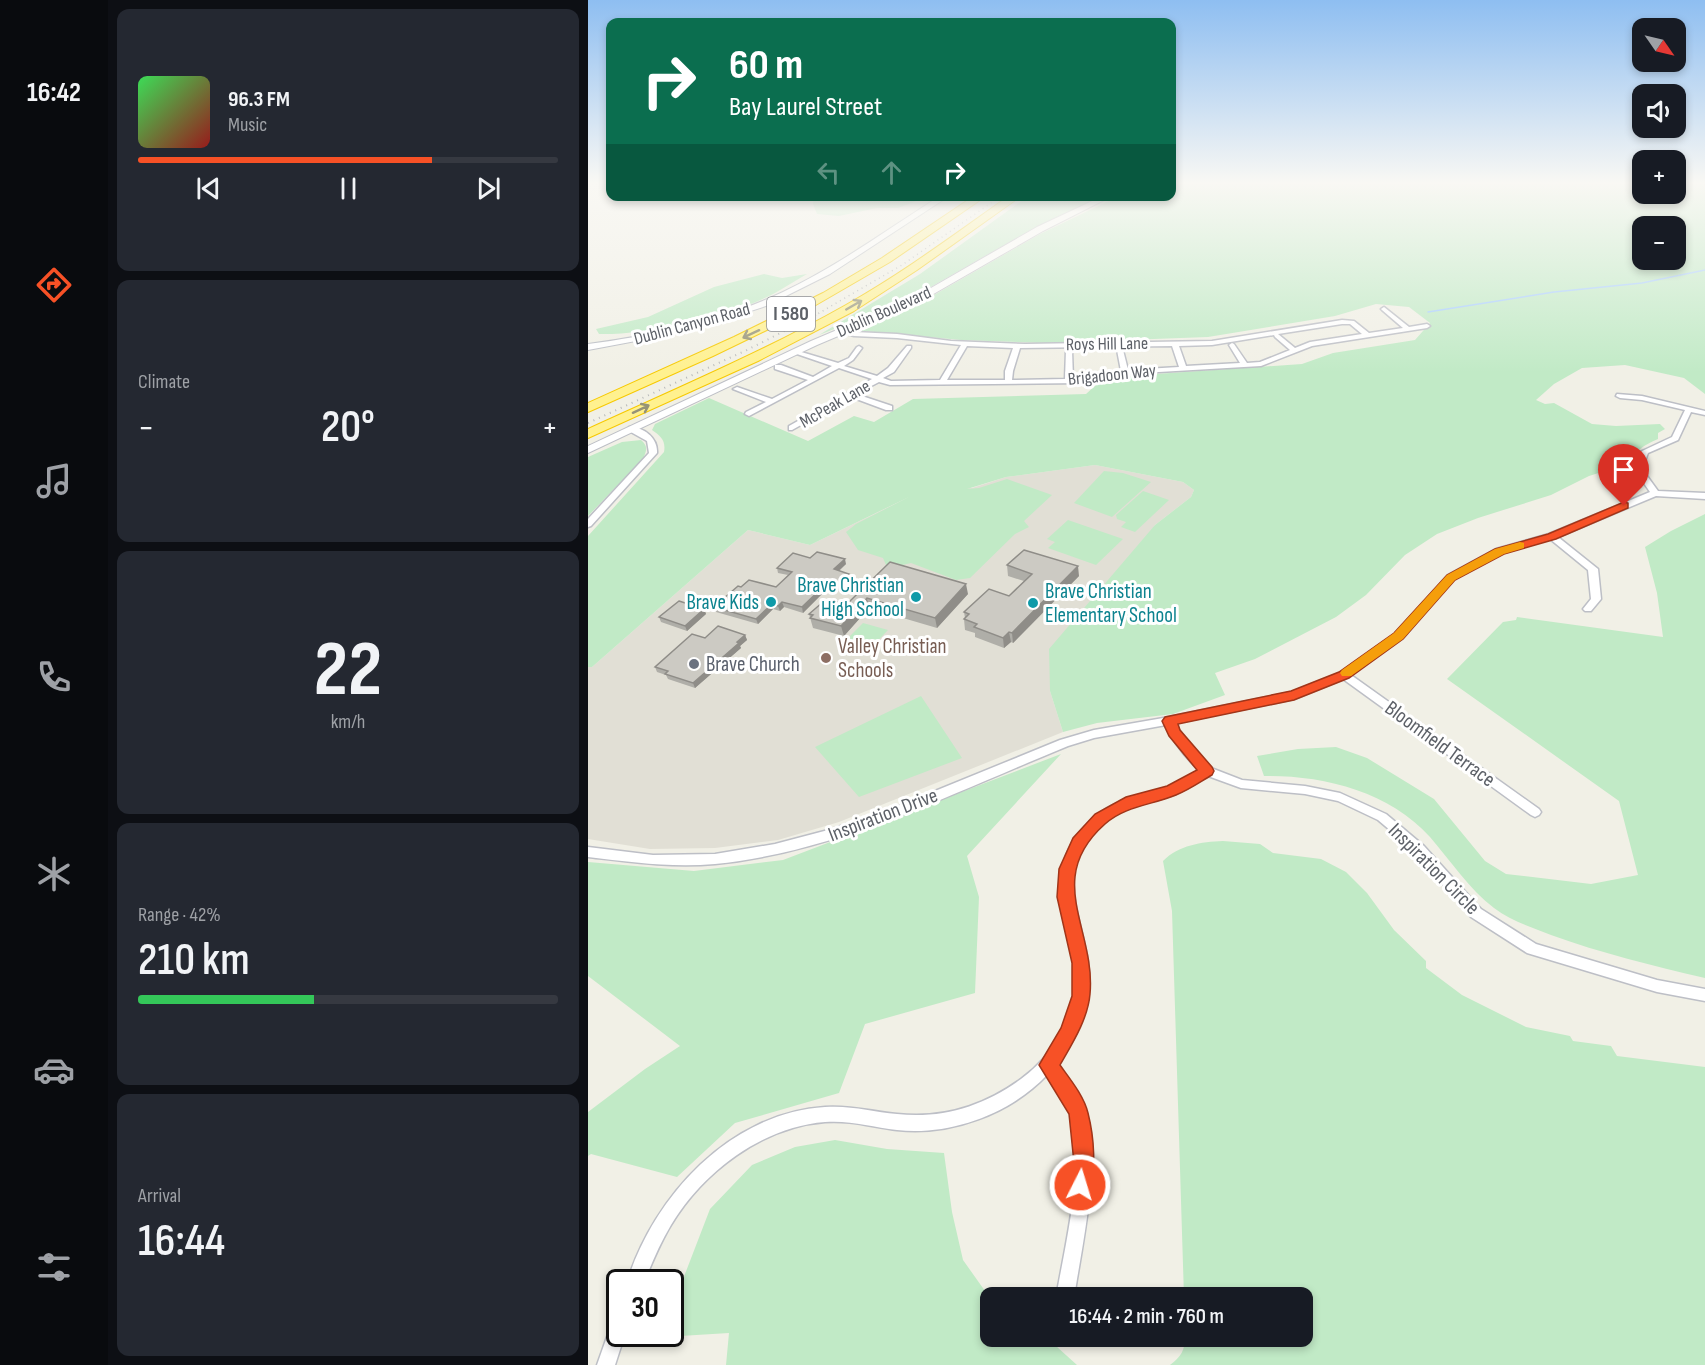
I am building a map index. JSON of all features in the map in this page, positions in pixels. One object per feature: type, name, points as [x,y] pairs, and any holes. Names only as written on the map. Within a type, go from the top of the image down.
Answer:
[{"type":"highway","name":"I 580","points":[[588,408],[827,296],[907,246]]},
{"type":"highway","name":"I 580","points":[[588,434],[787,341],[848,309],[945,246]]},
{"type":"main road","name":"Dublin Canyon Road","points":[[588,348],[688,328],[769,302],[806,283],[866,246]]},
{"type":"street","name":"Dublin Boulevard","points":[[588,450],[841,331],[920,298],[1011,246]]},
{"type":"street","points":[[1384,309],[1407,328]]},
{"type":"street","name":"Roys Hill Lane","points":[[841,331],[965,344],[1017,346],[1212,343],[1342,322],[1352,322],[1367,335]]},
{"type":"street","name":"Brigadoon Way","points":[[796,352],[890,383],[1083,381],[1125,372],[1261,364],[1293,349],[1427,326]]},
{"type":"street","points":[[1277,336],[1293,349]]},
{"type":"street","points":[[1175,343],[1183,369]]},
{"type":"street","points":[[942,383],[965,344]]},
{"type":"street","points":[[1232,345],[1245,365]]},
{"type":"street","points":[[1008,382],[1008,371],[1017,346]]},
{"type":"street","name":"McPeak Lane","points":[[792,428],[891,370],[909,347]]},
{"type":"street","points":[[748,414],[851,359],[860,348]]},
{"type":"street","points":[[1069,350],[1069,381]]},
{"type":"street","points":[[1120,350],[1125,372]]},
{"type":"street","points":[[778,367],[813,379]]},
{"type":"street","points":[[736,388],[772,401]]},
{"type":"street","points":[[851,395],[889,408]]},
{"type":"street","points":[[1620,396],[1642,398],[1705,413]]},
{"type":"street","points":[[1655,493],[1638,469],[1644,452],[1675,438],[1689,409]]},
{"type":"street","points":[[588,524],[653,453],[654,446],[650,439],[632,429]]},
{"type":"street","points":[[1170,721],[1294,695],[1344,675],[1399,636],[1451,577],[1499,551],[1552,536],[1655,493],[1705,496]]},
{"type":"street","points":[[1552,536],[1593,568],[1596,599],[1588,609]]},
{"type":"street","name":"Bloomfield Terrace","points":[[1344,675],[1535,812]]},
{"type":"street","name":"Inspiration Circle","points":[[1170,721],[1174,732],[1207,771],[1241,784],[1340,796],[1365,807],[1402,831],[1476,913],[1532,949],[1658,986],[1705,995]]},
{"type":"street","name":"Inspiration Drive","points":[[588,852],[638,859],[690,861],[776,850],[855,828],[1064,743],[1094,734],[1170,721]]},
{"type":"street","points":[[641,1269],[668,1215],[706,1171],[748,1139],[790,1120],[810,1115],[853,1114],[924,1124],[958,1118],[984,1110],[1005,1100],[1048,1065],[1069,1032],[1081,996],[1080,963],[1066,897],[1067,869],[1072,854],[1089,829],[1113,810],[1131,801],[1171,790],[1207,771]]},
{"type":"street","points":[[1048,1065],[1068,1092],[1078,1113],[1084,1163],[1067,1287]]},
{"type":"street","points":[[606,1365],[612,1347]]},
{"type":"shaded area","name":"Valley Christian Schools","points":[[1095,465],[1183,482],[1194,490],[1191,497],[1155,525],[1050,691],[1063,732],[839,822],[778,840],[715,848],[650,849],[588,839],[588,667],[592,667],[748,530],[810,545],[922,491],[972,488],[1006,477]]},
{"type":"green space","points":[[959,246],[1003,246],[908,300],[819,335],[920,274]]},
{"type":"green space","points":[[1020,246],[1632,246],[1632,270],[1686,270],[1686,246],[1705,246],[1705,394],[1684,378],[1625,365],[1582,368],[1554,384],[1536,400],[1545,404],[1554,403],[1592,424],[1616,426],[1660,424],[1665,429],[1658,433],[1658,439],[1636,452],[1629,466],[1624,465],[1589,476],[1551,495],[1478,518],[1437,534],[1405,555],[1366,595],[1336,617],[1255,659],[1215,673],[1225,695],[1173,714],[1097,723],[1063,732],[1050,691],[1049,649],[1155,525],[1191,497],[1194,490],[1183,482],[1095,465],[1006,477],[967,489],[979,488],[1007,479],[1052,495],[1024,521],[1029,527],[1015,534],[970,578],[956,580],[911,563],[894,567],[886,565],[883,558],[858,550],[846,532],[856,524],[909,497],[810,545],[748,530],[592,667],[588,667],[588,536],[664,452],[662,439],[652,430],[655,424],[709,398],[808,441],[854,416],[874,422],[913,399],[1086,394],[1096,385],[1127,376],[1302,364],[1333,353],[1415,340],[1430,323],[1409,307],[1376,304],[1335,316],[1208,337],[1045,343],[961,340],[852,330],[927,299]]},
{"type":"green space","points":[[764,274],[782,278],[807,274],[757,302],[713,317],[665,328],[619,334],[599,334],[596,329],[648,317],[714,287]]},
{"type":"green space","points":[[641,440],[646,448],[643,459],[588,516],[588,457],[622,442]]},
{"type":"green space","points":[[1104,471],[1123,473],[1151,482],[1112,517],[1074,503]]},
{"type":"green space","points":[[1143,491],[1169,500],[1135,532],[1121,527],[1126,522],[1117,519],[1116,515]]},
{"type":"green space","points":[[1705,514],[1705,978],[1589,948],[1551,935],[1501,913],[1468,883],[1430,837],[1413,821],[1375,797],[1331,783],[1286,776],[1264,776],[1257,756],[1298,749],[1336,747],[1367,758],[1434,799],[1485,861],[1506,874],[1591,884],[1638,875],[1619,801],[1447,679],[1503,622],[1516,620],[1517,617],[1663,637],[1657,593],[1645,547]]},
{"type":"green space","points":[[1068,520],[1123,539],[1096,565],[1048,548],[1055,542],[1047,539]]},
{"type":"green space","points":[[863,623],[888,630],[866,653],[841,645]]},
{"type":"green space","points":[[921,696],[962,758],[859,797],[815,747]]},
{"type":"green space","points":[[1061,754],[967,856],[979,897],[975,993],[865,1024],[839,1093],[735,1123],[677,1177],[591,1154],[588,1156],[588,1112],[680,1046],[588,976],[588,862],[694,871],[783,860]]},
{"type":"green space","points":[[1207,842],[1260,844],[1273,853],[1321,859],[1346,872],[1367,893],[1394,930],[1426,961],[1426,968],[1462,995],[1526,1027],[1570,1036],[1573,1041],[1611,1046],[1617,1056],[1705,1067],[1705,1365],[1170,1365],[1182,1353],[1184,1347],[1313,1347],[1313,1287],[1184,1287],[1172,911],[1163,861],[1176,851]]},
{"type":"green space","points":[[835,1140],[887,1149],[944,1153],[952,1212],[963,1260],[982,1287],[980,1287],[980,1347],[1057,1347],[1077,1365],[726,1365],[729,1333],[684,1336],[684,1277],[710,1209],[752,1165],[795,1147]]},
{"type":"building","name":"Brave Christian Elementary School","points":[[1024,550],[1078,566],[1012,633],[1009,632],[1003,638],[974,627],[977,624],[964,619],[969,614],[964,612],[989,589],[1009,596],[1032,574],[1007,565]]},
{"type":"building","points":[[817,552],[845,559],[834,569],[849,574],[838,585],[828,582],[802,607],[782,602],[778,606],[772,604],[756,619],[714,607],[738,586],[741,587],[749,580],[776,587],[792,572],[777,568],[793,553],[810,558]]},
{"type":"building","points":[[890,562],[966,584],[935,618],[867,598],[841,626],[810,618],[813,615],[809,614],[823,602],[831,604],[835,601],[847,604]]},
{"type":"building","points":[[679,601],[704,609],[685,626],[659,617]]},
{"type":"building","name":"Brave Church","points":[[718,626],[745,635],[737,642],[739,643],[693,683],[665,674],[668,671],[655,667],[692,634],[705,638]]},
{"type":"waterway","points":[[1428,312],[1554,292],[1642,283],[1705,270]]},
{"type":"railway","points":[[814,316],[902,265],[930,246]]},
{"type":"railway","points":[[588,423],[747,350],[816,315]]},
{"type":"slow traffic","points":[[1347,673],[1399,636],[1451,577],[1499,551],[1520,546]]},
{"type":"place","name":"Brave Christian High School","points":[[916,597]]},
{"type":"place","name":"Brave Kids","points":[[771,602]]},
{"type":"place","name":"Brave Christian Elementary School","points":[[1033,603]]},
{"type":"place","name":"Valley Christian Schools","points":[[826,658]]},
{"type":"place","name":"Brave Church","points":[[694,664]]},
{"type":"route","points":[[1080,1185],[1084,1163],[1078,1113],[1068,1092],[1048,1065],[1069,1032],[1081,996],[1080,963],[1066,897],[1067,869],[1078,842],[1101,818],[1131,801],[1171,790],[1207,771],[1196,761],[1174,732],[1170,721],[1294,695],[1344,675],[1399,636],[1451,577],[1499,551],[1552,536],[1624,506]]}]
